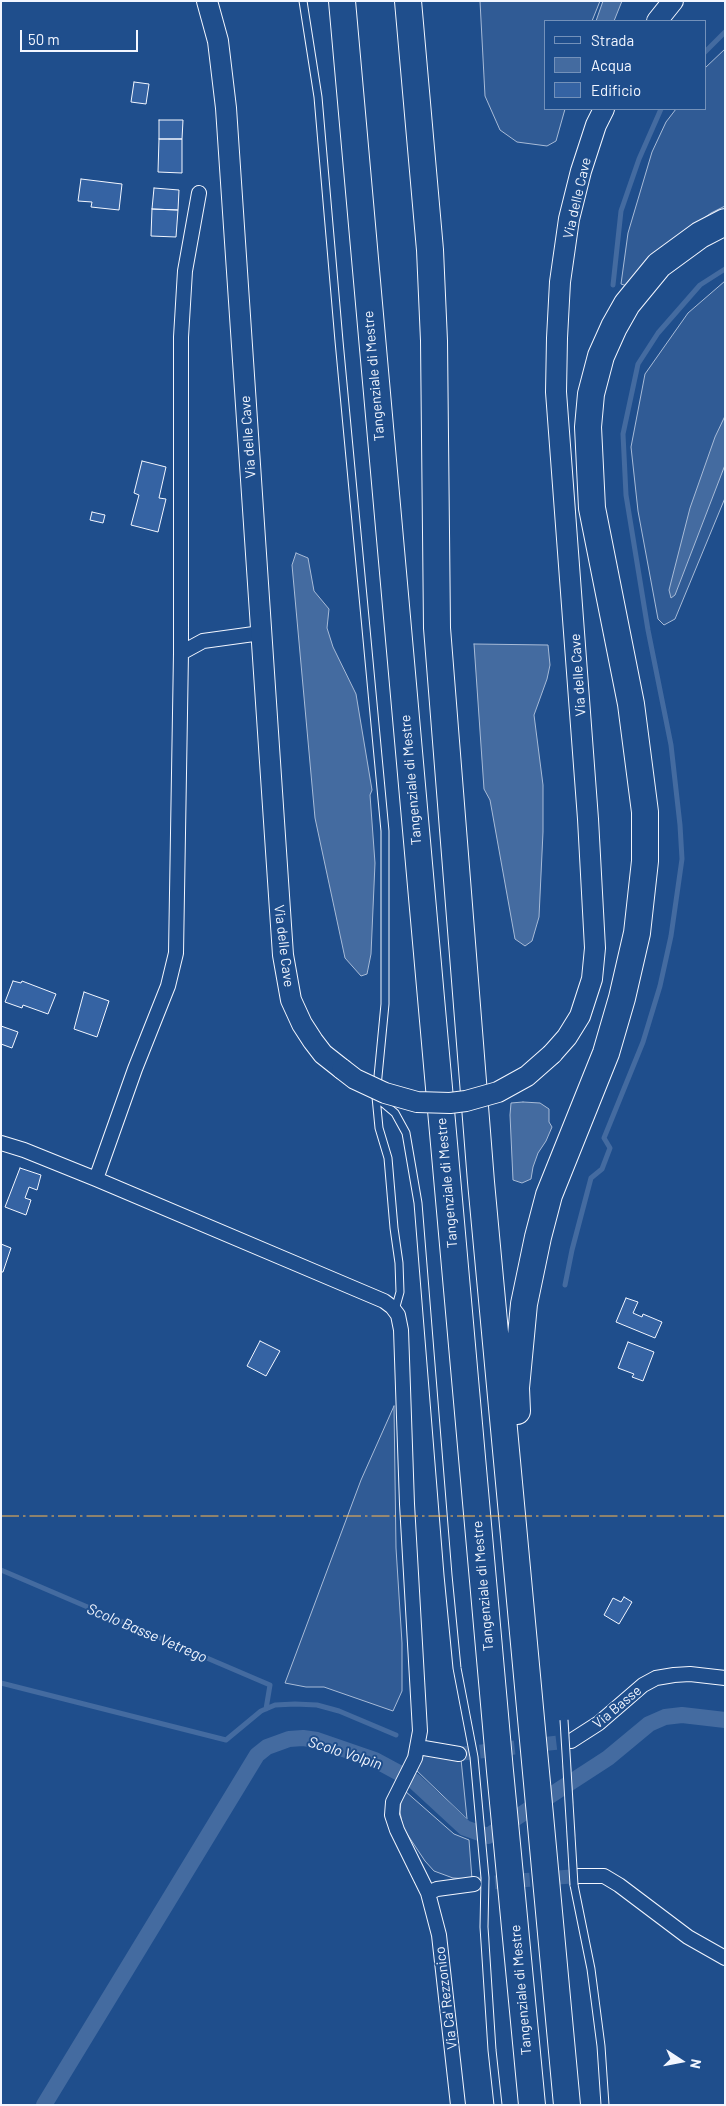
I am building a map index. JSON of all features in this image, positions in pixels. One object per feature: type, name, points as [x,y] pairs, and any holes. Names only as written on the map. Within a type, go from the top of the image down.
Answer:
[{"type":"highway","points":[[330,1],[340,110],[364,261]]},
{"type":"highway","points":[[342,1],[364,261]]},
{"type":"highway","points":[[408,1],[430,250],[434,332],[437,628],[481,1182],[567,2105]]},
{"type":"highway","points":[[524,1632],[516,1388],[524,1304],[549,1195],[606,1053],[622,998],[637,933],[645,860],[645,812],[631,704],[592,508],[588,427],[591,394],[601,356],[627,304],[659,265],[700,235],[725,222]]},
{"type":"highway","name":"Tangenziale di Mestre","points":[[364,261],[500,1771],[532,2105]]},
{"type":"main road","name":"Via delle Cave","points":[[207,1],[218,41],[224,84],[283,955],[291,1000],[302,1024],[318,1048],[342,1069],[385,1094],[417,1102],[450,1103],[482,1097],[505,1088],[527,1076],[552,1054],[567,1037],[580,1016],[592,979],[595,948],[588,819],[556,392],[560,282],[569,219],[581,171],[596,125],[604,110]]},
{"type":"main road","points":[[658,20],[673,1]]},
{"type":"street","points":[[96,1179],[135,1069],[168,986],[176,953],[179,895],[181,653],[181,337],[185,271],[199,193]]},
{"type":"street","points":[[181,653],[204,641],[261,633]]},
{"type":"street","points":[[1,1143],[24,1150],[96,1179],[384,1301],[395,1311],[399,1320],[400,1330],[407,1504],[420,1731],[417,1753],[459,1754]]},
{"type":"street","name":"Via Basse","points":[[570,1741],[599,1723],[642,1685],[656,1678],[674,1674],[725,1678]]},
{"type":"street","name":"Via Ca' Rezzonico","points":[[417,1753],[396,1794],[392,1815],[428,1893],[439,1935],[458,2105]]},
{"type":"street","points":[[576,1880],[604,1876],[619,1884],[688,1937],[725,1958]]},
{"type":"street","points":[[428,1893],[437,1889],[480,1881]]},
{"type":"lane","points":[[303,1],[318,97],[385,831],[385,1004],[376,1097],[379,1128],[388,1158],[399,1263],[400,1292],[395,1311]]},
{"type":"lane","points":[[376,1097],[395,1113],[406,1132],[418,1203],[457,1668],[474,1757],[480,1881],[498,2105]]},
{"type":"lane","points":[[564,1720],[576,1880],[591,1969],[601,2046],[605,2105]]},
{"type":"shaded area","points":[[480,1],[600,1],[592,20],[544,20],[544,110],[565,110],[556,141],[547,146],[517,142],[500,130],[485,96]]},
{"type":"shaded area","points":[[725,49],[725,206],[711,213],[660,250],[627,286],[621,284],[628,233],[652,152],[666,122],[675,110],[706,110],[706,67]]},
{"type":"shaded area","points":[[725,281],[725,498],[675,619],[664,625],[658,619],[638,511],[631,447],[645,374],[688,313]]},
{"type":"shaded area","points":[[394,1406],[396,1548],[402,1643],[402,1691],[393,1711],[324,1687],[306,1687],[285,1683],[361,1480]]},
{"type":"shaded area","points":[[424,1755],[461,1759],[467,1819],[415,1769],[420,1758]]},
{"type":"shaded area","points":[[405,1791],[454,1834],[469,1840],[472,1879],[453,1878],[434,1871],[425,1861],[403,1828],[400,1812],[401,1801]]},
{"type":"water","points":[[603,1],[622,1],[614,20],[596,20]]},
{"type":"water","points":[[725,416],[725,465],[675,595],[671,598],[669,590],[690,508],[715,437]]},
{"type":"water","points":[[296,553],[308,558],[314,591],[329,609],[327,628],[333,647],[356,694],[372,790],[370,795],[375,863],[371,954],[367,974],[361,976],[345,958],[315,818],[292,565]]},
{"type":"water","points":[[474,644],[548,645],[550,665],[534,715],[543,785],[539,917],[532,941],[525,946],[515,939],[490,800],[484,789]]},
{"type":"water","points":[[511,1103],[540,1103],[549,1109],[549,1122],[552,1127],[538,1153],[531,1179],[522,1183],[513,1180],[510,1115]]},
{"type":"building","points":[[134,82],[149,84],[146,104],[131,102]]},
{"type":"building","points":[[159,120],[183,120],[182,139],[159,139]]},
{"type":"building","points":[[159,139],[182,139],[182,173],[158,172]]},
{"type":"building","points":[[81,179],[122,184],[119,210],[91,207],[92,202],[78,201]]},
{"type":"building","points":[[154,188],[179,190],[178,210],[152,209]]},
{"type":"building","points":[[152,209],[178,210],[176,237],[151,236]]},
{"type":"building","points":[[142,461],[166,467],[159,498],[166,499],[158,532],[131,525],[139,495],[134,493]]},
{"type":"building","points":[[92,512],[105,515],[103,523],[90,520]]},
{"type":"building","points":[[13,981],[21,983],[22,981],[56,994],[48,1014],[23,1005],[22,1008],[5,1002]]},
{"type":"building","points":[[84,992],[109,1001],[97,1037],[74,1029]]},
{"type":"building","points":[[1,1026],[18,1032],[12,1048],[1,1044]]},
{"type":"building","points":[[20,1168],[41,1175],[37,1190],[29,1187],[25,1198],[31,1200],[26,1215],[5,1207]]},
{"type":"building","points":[[1,1244],[11,1248],[3,1272],[1,1272]]},
{"type":"building","points":[[626,1298],[638,1302],[633,1313],[642,1317],[643,1314],[662,1322],[655,1338],[616,1322]]},
{"type":"building","points":[[260,1341],[280,1351],[266,1376],[247,1366]]},
{"type":"building","points":[[628,1342],[654,1352],[643,1381],[632,1377],[634,1374],[618,1368]]},
{"type":"building","points":[[624,1597],[632,1602],[619,1624],[604,1615],[613,1598],[621,1602]]},
{"type":"waterway","points":[[706,51],[725,32]]},
{"type":"waterway","points":[[613,285],[621,211],[639,159],[661,110]]},
{"type":"waterway","points":[[565,1285],[591,1178],[602,1169],[610,1148],[604,1138],[643,1042],[660,986],[671,936],[682,859],[671,745],[648,630],[626,495],[623,434],[638,364],[658,333],[700,285],[725,269]]},
{"type":"waterway","name":"Scolo Basse Vetrego","points":[[1,1570],[270,1685],[266,1709]]},
{"type":"waterway","points":[[1,1683],[226,1740],[261,1711],[275,1705],[295,1704],[317,1705],[339,1711],[396,1735]]},
{"type":"waterway","name":"Scolo Volpin","points":[[44,2105],[257,1755],[267,1747],[289,1739],[303,1738],[317,1740],[375,1760],[414,1781],[465,1828],[488,1836],[608,1758],[649,1724],[665,1717],[682,1715],[725,1720]]},
{"type":"tunnel","points":[[459,1754],[571,1741]]},
{"type":"tunnel","points":[[474,1884],[578,1876]]},
{"type":"power","points":[[1,1516],[725,1516]]}]
